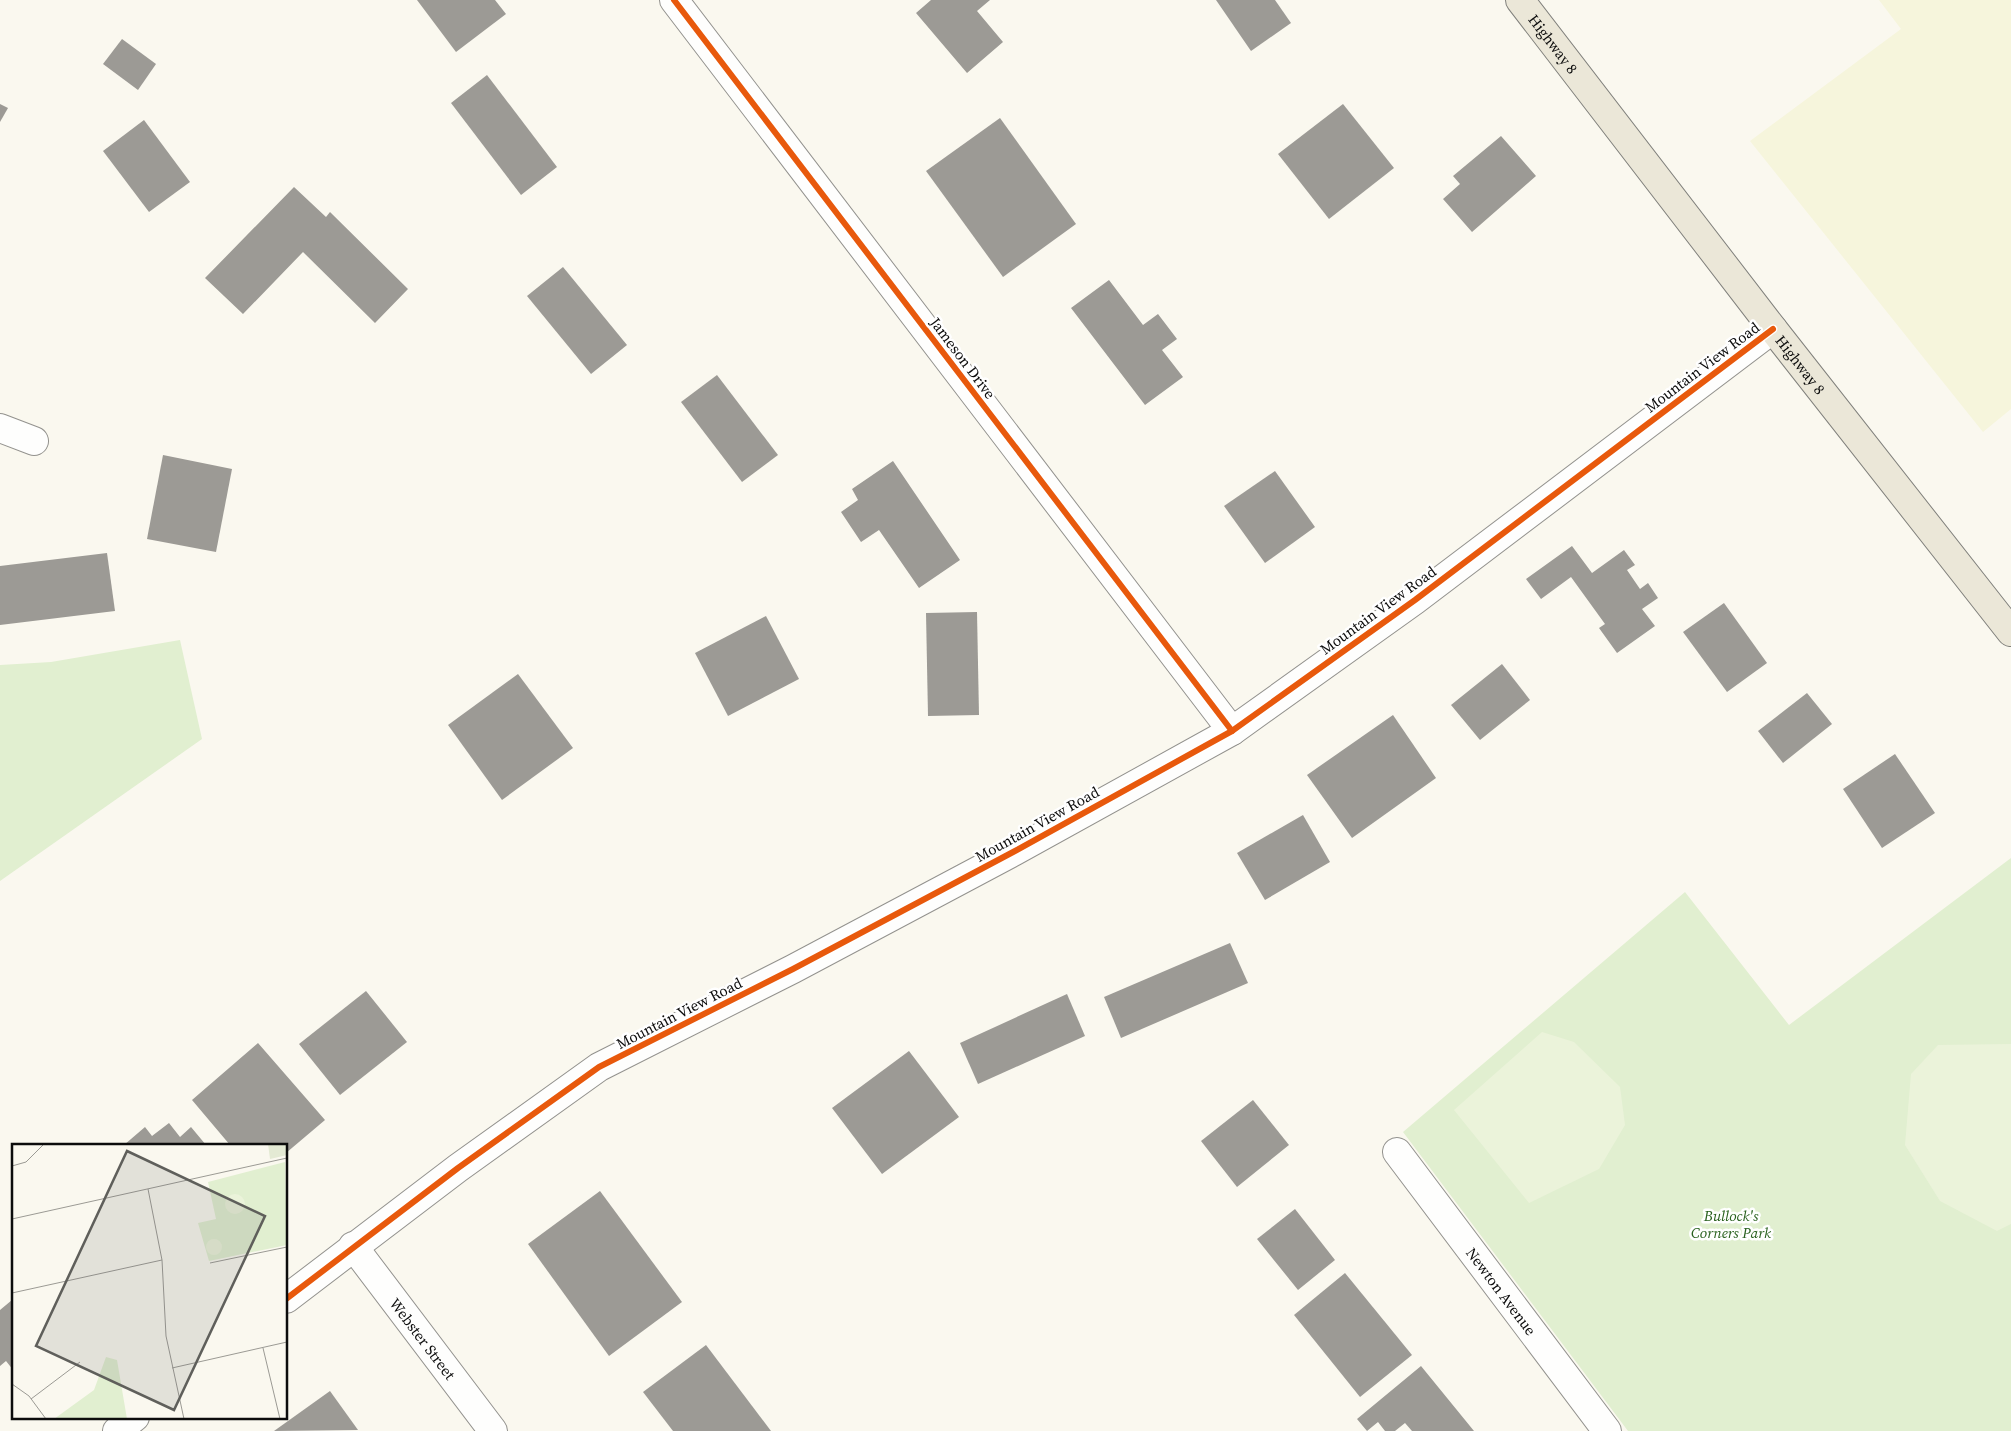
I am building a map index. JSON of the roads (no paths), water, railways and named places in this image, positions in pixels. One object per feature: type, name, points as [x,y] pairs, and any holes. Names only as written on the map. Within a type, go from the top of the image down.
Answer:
[{"type":"main road","name":"Highway 8","points":[[1520,0],[1773,329],[2011,632]]},
{"type":"street","name":"Jameson Drive","points":[[674,0],[1232,731]]},
{"type":"street","name":"Mountain View Road","points":[[288,1297],[353,1246],[458,1168],[599,1067],[793,969],[1015,851],[1232,731],[1415,600],[1773,329]]},
{"type":"street","points":[[0,428],[34,441]]},
{"type":"street","name":"Newton Avenue","points":[[1397,1152],[1607,1431]]},
{"type":"street","name":"Webster Street","points":[[353,1246],[494,1431]]},
{"type":"street","points":[[117,1431],[133,1418]]},
{"type":"park label","name":"Bullock's Corners Park","points":[[1731,1224]]}]
